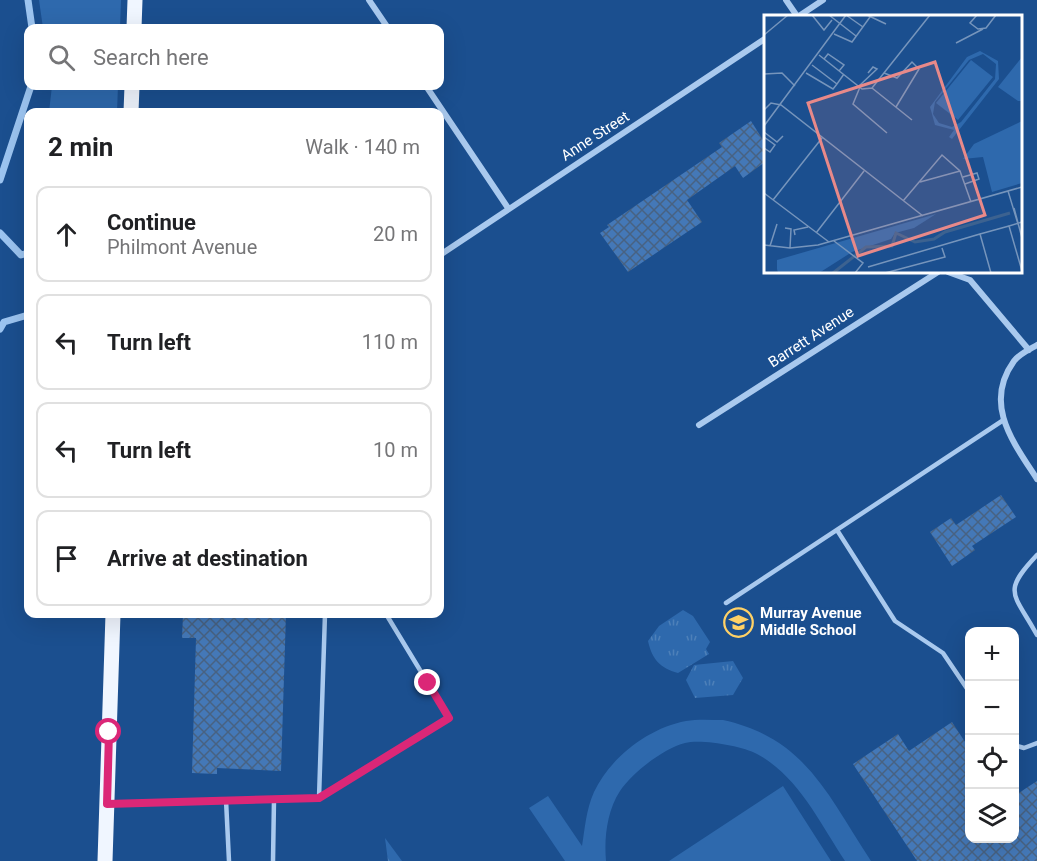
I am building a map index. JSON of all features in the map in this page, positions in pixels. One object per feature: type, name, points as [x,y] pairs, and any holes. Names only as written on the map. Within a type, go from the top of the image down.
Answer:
[{"type":"main road","points":[[134,24],[135,0]]},
{"type":"main road","points":[[131,108],[132,90]]},
{"type":"main road","points":[[105,861],[113,618]]},
{"type":"street","points":[[369,0],[385,24]]},
{"type":"street","points":[[786,0],[797,15]]},
{"type":"street","points":[[800,15],[823,0]]},
{"type":"street","name":"Anne Street","points":[[444,252],[764,39]]},
{"type":"street","points":[[429,90],[441,108]]},
{"type":"street","points":[[444,113],[508,208]]},
{"type":"street","name":"Barrett Avenue","points":[[699,425],[936,273]]},
{"type":"street","points":[[951,273],[970,280],[1029,350]]},
{"type":"street","points":[[1037,345],[1015,360],[1002,386],[1002,421],[1037,479]]},
{"type":"lane","points":[[726,603],[1002,421]]},
{"type":"lane","points":[[837,530],[895,621],[943,653],[965,687]]},
{"type":"lane","points":[[1037,555],[1016,578],[1013,591],[1037,635]]},
{"type":"lane","points":[[319,798],[325,618]]},
{"type":"lane","points":[[107,804],[319,798],[449,718],[388,618]]},
{"type":"lane","points":[[1019,746],[1024,748],[1037,743]]},
{"type":"lane","points":[[273,861],[274,799]]},
{"type":"lane","points":[[226,800],[229,861]]},
{"type":"green space","points":[[39,0],[121,0],[120,24],[42,24]]},
{"type":"green space","points":[[52,90],[118,90],[117,108],[49,108]]},
{"type":"green space","points":[[683,610],[693,616],[710,642],[706,649],[709,654],[678,673],[658,662],[648,641],[659,626]]},
{"type":"green space","points":[[733,661],[743,678],[733,695],[695,698],[686,680],[694,665]]},
{"type":"green space","points":[[690,720],[723,720],[775,740],[795,755],[827,793],[871,861],[845,861],[817,816],[785,775],[772,763],[757,754],[722,744],[692,742],[677,746],[649,762],[625,784],[609,816],[606,861],[565,861],[529,808],[548,796],[582,846],[591,799],[601,779],[620,756],[644,738],[672,725]]},
{"type":"green space","points":[[783,786],[831,861],[669,861]]},
{"type":"green space","points":[[385,838],[402,861],[388,861]]},
{"type":"building","points":[[751,121],[764,141],[764,163],[743,178],[735,166],[687,200],[702,222],[628,272],[600,233],[609,227],[607,225],[722,147],[719,143]]},
{"type":"building","points":[[1001,495],[1016,517],[972,546],[975,550],[952,566],[930,532],[951,518],[956,525]]},
{"type":"building","points":[[183,618],[286,618],[281,771],[217,768],[217,774],[192,773],[196,638],[182,638]]},
{"type":"building","points":[[952,722],[965,742],[965,843],[1019,843],[1019,793],[1037,781],[1037,861],[917,861],[853,764],[898,734],[909,751]]},
{"type":"waterway","points":[[28,0],[31,24]]},
{"type":"waterway","points":[[0,180],[30,90]]},
{"type":"waterway","points":[[0,233],[21,255],[24,254]]},
{"type":"waterway","points":[[0,329],[4,322],[24,316]]},
{"type":"place","name":"Murray Avenue Middle School","points":[[739,622]]},
{"type":"route","points":[[109,732],[107,804],[319,798],[449,718],[428,683]]}]
